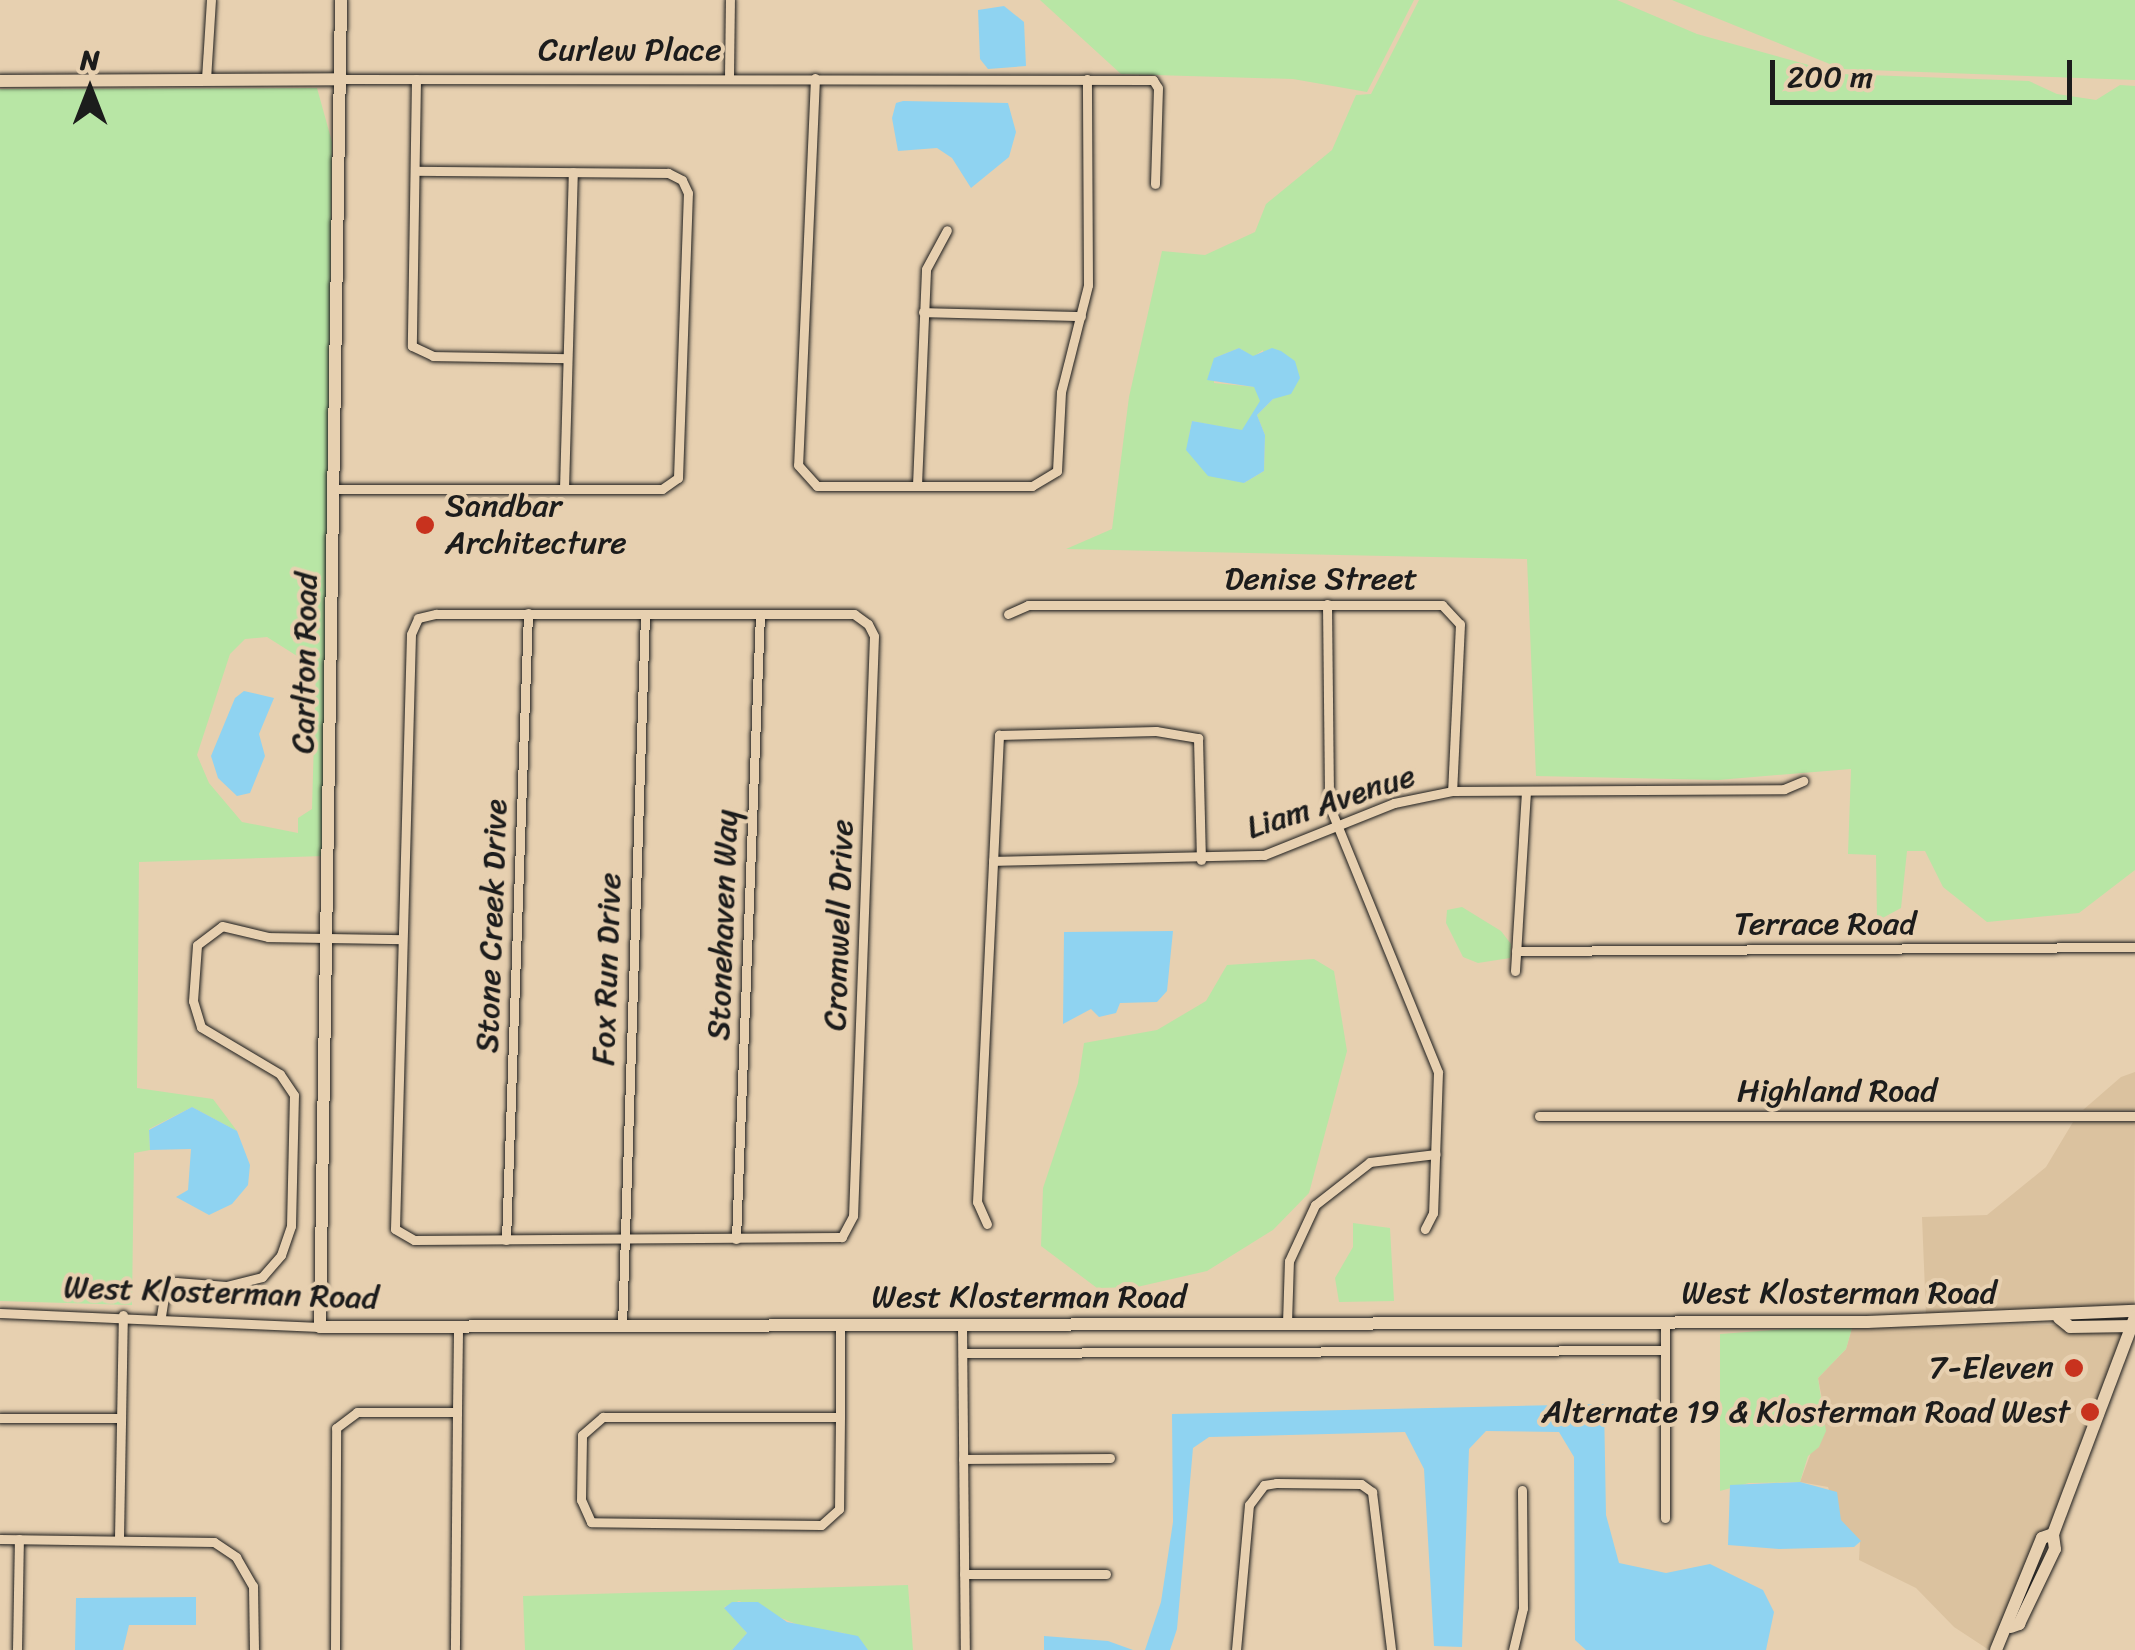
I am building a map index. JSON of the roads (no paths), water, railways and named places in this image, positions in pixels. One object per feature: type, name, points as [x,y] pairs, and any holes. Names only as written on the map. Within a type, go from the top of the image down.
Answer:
[{"type":"street","points":[[206,80],[210,0]]},
{"type":"street","name":"Carlton Road","points":[[320,1327],[341,0]]},
{"type":"street","points":[[729,77],[730,0]]},
{"type":"street","name":"Curlew Place","points":[[0,81],[729,77],[1086,79],[1157,84],[1155,184]]},
{"type":"street","points":[[416,78],[410,341],[429,356],[566,358]]},
{"type":"street","points":[[816,78],[798,464],[818,486],[1032,486],[1057,471],[1061,392],[1081,316],[1089,239],[1082,189],[1086,79]]},
{"type":"street","points":[[336,489],[564,489],[675,484],[688,193],[679,177],[668,173],[415,171]]},
{"type":"street","points":[[564,489],[573,172]]},
{"type":"street","points":[[917,485],[928,261],[947,230]]},
{"type":"street","points":[[923,312],[1081,316]]},
{"type":"street","points":[[1326,604],[1328,794],[1435,1061],[1433,1213],[1425,1229]]},
{"type":"street","name":"Denise Street","points":[[1008,614],[1028,605],[1437,604],[1458,618],[1452,791]]},
{"type":"street","points":[[736,1239],[408,1240],[391,1219],[411,634],[427,614],[760,614]]},
{"type":"street","name":"Stone Creek Drive","points":[[506,1240],[528,614]]},
{"type":"street","name":"Fox Run Drive","points":[[622,1327],[644,614]]},
{"type":"street","name":"Cromwell Drive","points":[[736,1239],[836,1240],[854,1216],[874,636],[854,614],[760,614]]},
{"type":"street","name":"Stonehaven Way","points":[[736,1239],[760,614]]},
{"type":"street","points":[[987,1224],[976,1202],[993,861],[994,750],[999,736],[1156,731],[1198,738],[1202,860]]},
{"type":"street","name":"Liam Avenue","points":[[993,861],[1202,860],[1264,855],[1394,803],[1452,791],[1784,789],[1802,781]]},
{"type":"street","points":[[1515,971],[1526,791]]},
{"type":"street","points":[[161,1316],[164,1292],[176,1282],[222,1286],[262,1277],[281,1255],[290,1226],[294,1095],[280,1074],[201,1027],[193,1001],[197,944],[222,926],[268,937],[401,939]]},
{"type":"street","name":"Terrace Road","points":[[1516,950],[2135,947]]},
{"type":"street","name":"Highland Road","points":[[1538,1116],[2135,1116]]},
{"type":"street","points":[[1288,1323],[1289,1261],[1322,1197],[1370,1162],[1436,1154]]},
{"type":"street","name":"West Klosterman Road","points":[[0,1313],[161,1316],[320,1327],[458,1328],[2060,1318],[2070,1327],[2134,1320]]},
{"type":"street","points":[[119,1538],[123,1315]]},
{"type":"street","points":[[1996,1650],[2010,1627],[2009,1616],[2042,1538],[2054,1534],[2134,1320]]},
{"type":"street","points":[[1665,1518],[1666,1322]]},
{"type":"street","points":[[962,1325],[964,1650]]},
{"type":"street","points":[[840,1326],[840,1417],[839,1510],[821,1525],[609,1526],[592,1522],[582,1509],[582,1435],[594,1419],[840,1417]]},
{"type":"street","points":[[455,1650],[458,1328]]},
{"type":"street","points":[[963,1353],[1666,1350]]},
{"type":"street","points":[[335,1650],[338,1422],[357,1412],[458,1412]]},
{"type":"street","points":[[0,1418],[120,1418]]},
{"type":"street","points":[[963,1459],[1110,1458]]},
{"type":"street","points":[[1236,1650],[1253,1498],[1264,1484],[1332,1483],[1361,1484],[1375,1500],[1391,1650]]},
{"type":"street","points":[[1514,1650],[1523,1608],[1522,1490]]},
{"type":"street","points":[[0,1539],[208,1540],[240,1562],[256,1598],[254,1650]]},
{"type":"street","points":[[17,1650],[19,1539]]},
{"type":"street","points":[[964,1574],[1106,1574]]},
{"type":"water","points":[[1004,6],[1024,22],[1026,66],[988,69],[980,59],[978,10]]},
{"type":"water","points":[[896,103],[1008,103],[1016,132],[1009,157],[971,188],[952,158],[937,148],[898,151],[892,118]]},
{"type":"water","points":[[1239,348],[1253,356],[1272,348],[1281,351],[1295,361],[1300,378],[1291,394],[1273,399],[1257,415],[1265,435],[1264,471],[1244,483],[1208,476],[1186,450],[1192,421],[1242,430],[1260,401],[1254,387],[1207,380],[1214,358]]},
{"type":"water","points":[[244,691],[274,698],[259,734],[265,756],[250,793],[237,796],[218,778],[211,756],[235,698]]},
{"type":"water","points":[[1173,931],[1167,991],[1157,1002],[1120,1003],[1116,1013],[1099,1017],[1091,1009],[1063,1024],[1064,932]]},
{"type":"water","points":[[192,1107],[237,1131],[250,1165],[248,1185],[232,1204],[209,1215],[176,1197],[188,1190],[191,1149],[150,1150],[149,1130]]},
{"type":"water","points":[[1604,1404],[1606,1515],[1619,1563],[1666,1573],[1710,1564],[1763,1590],[1774,1612],[1766,1650],[1586,1650],[1575,1640],[1574,1457],[1559,1432],[1486,1431],[1469,1449],[1462,1647],[1434,1646],[1424,1469],[1405,1432],[1209,1437],[1193,1448],[1177,1629],[1170,1650],[1145,1650],[1161,1602],[1173,1522],[1172,1414]]},
{"type":"water","points":[[1800,1482],[1837,1492],[1841,1520],[1861,1541],[1854,1547],[1779,1549],[1728,1545],[1730,1485]]},
{"type":"water","points":[[196,1597],[196,1625],[129,1625],[123,1650],[75,1650],[76,1598]]},
{"type":"water","points":[[732,1602],[758,1602],[787,1622],[858,1636],[868,1650],[732,1650],[747,1633],[724,1608]]},
{"type":"water","points":[[1044,1636],[1108,1641],[1133,1650],[1044,1650]]},
{"type":"place","name":"Sandbar Architecture","points":[[425,525]]},
{"type":"place","name":"7-Eleven","points":[[2074,1368]]},
{"type":"place","name":"Alternate 19 & Klosterman Road West","points":[[2090,1412]]}]
